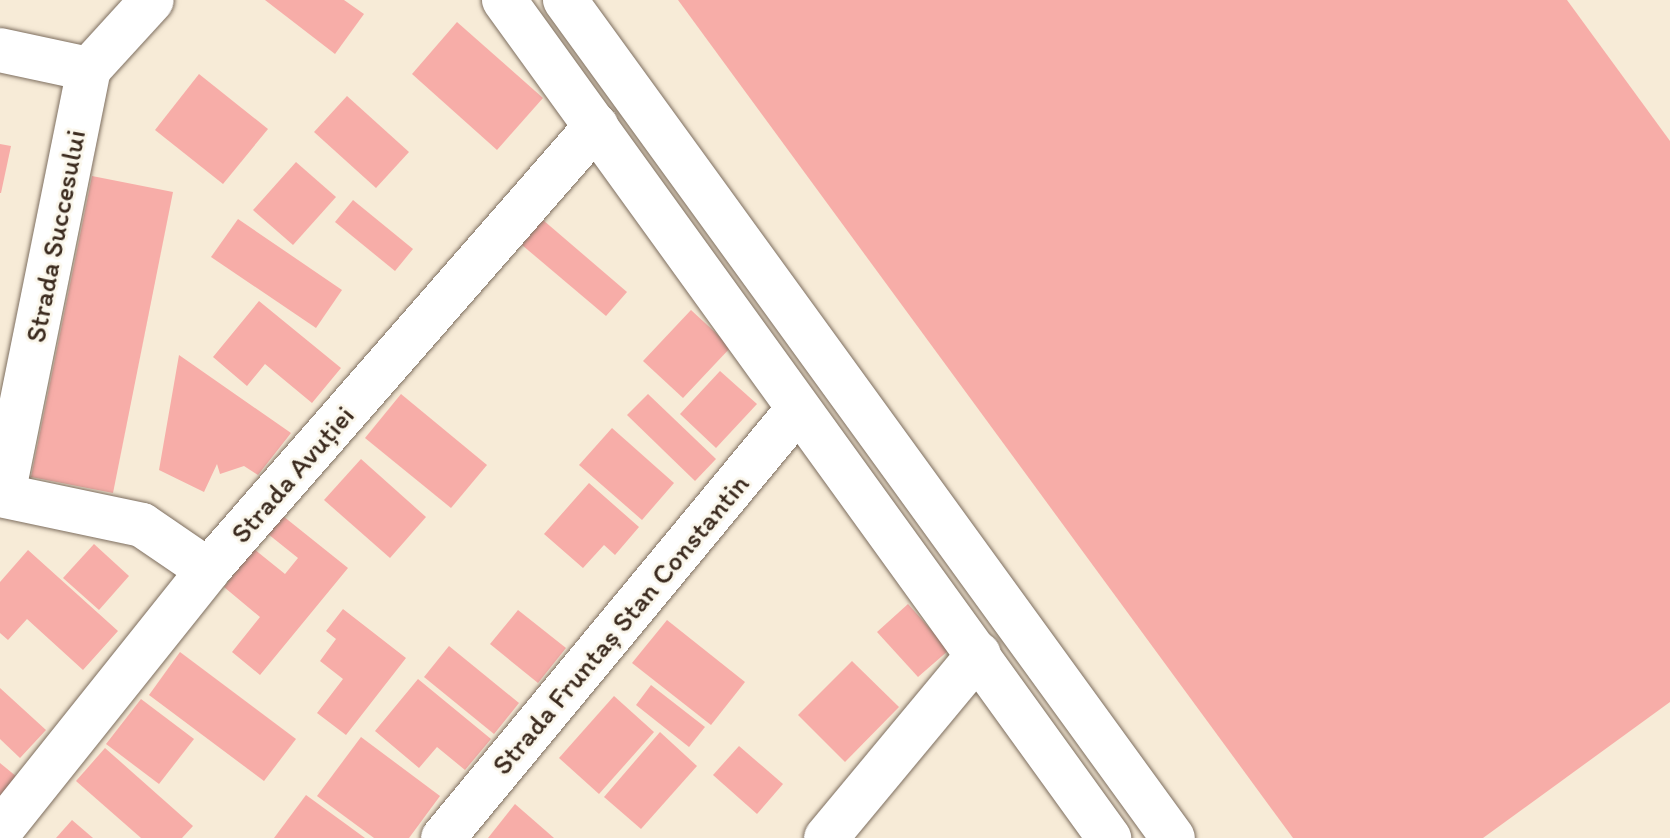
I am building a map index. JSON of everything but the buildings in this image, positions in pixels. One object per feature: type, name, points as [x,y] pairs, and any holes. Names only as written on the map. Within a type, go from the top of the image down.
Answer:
[{"type":"street","points":[[0,50],[89,69],[152,0]]},
{"type":"street","points":[[504,0],[1109,838]]},
{"type":"street","points":[[565,0],[1173,838]]},
{"type":"street","name":"Strada Succesului","points":[[1,495],[89,69]]},
{"type":"street","name":"Strada Avuției","points":[[0,831],[208,570],[596,126]]},
{"type":"street","name":"Strada Fruntaș Stan Constantin","points":[[443,838],[798,409]]},
{"type":"street","points":[[1,495],[142,525],[208,570]]},
{"type":"street","points":[[826,838],[979,654]]}]
